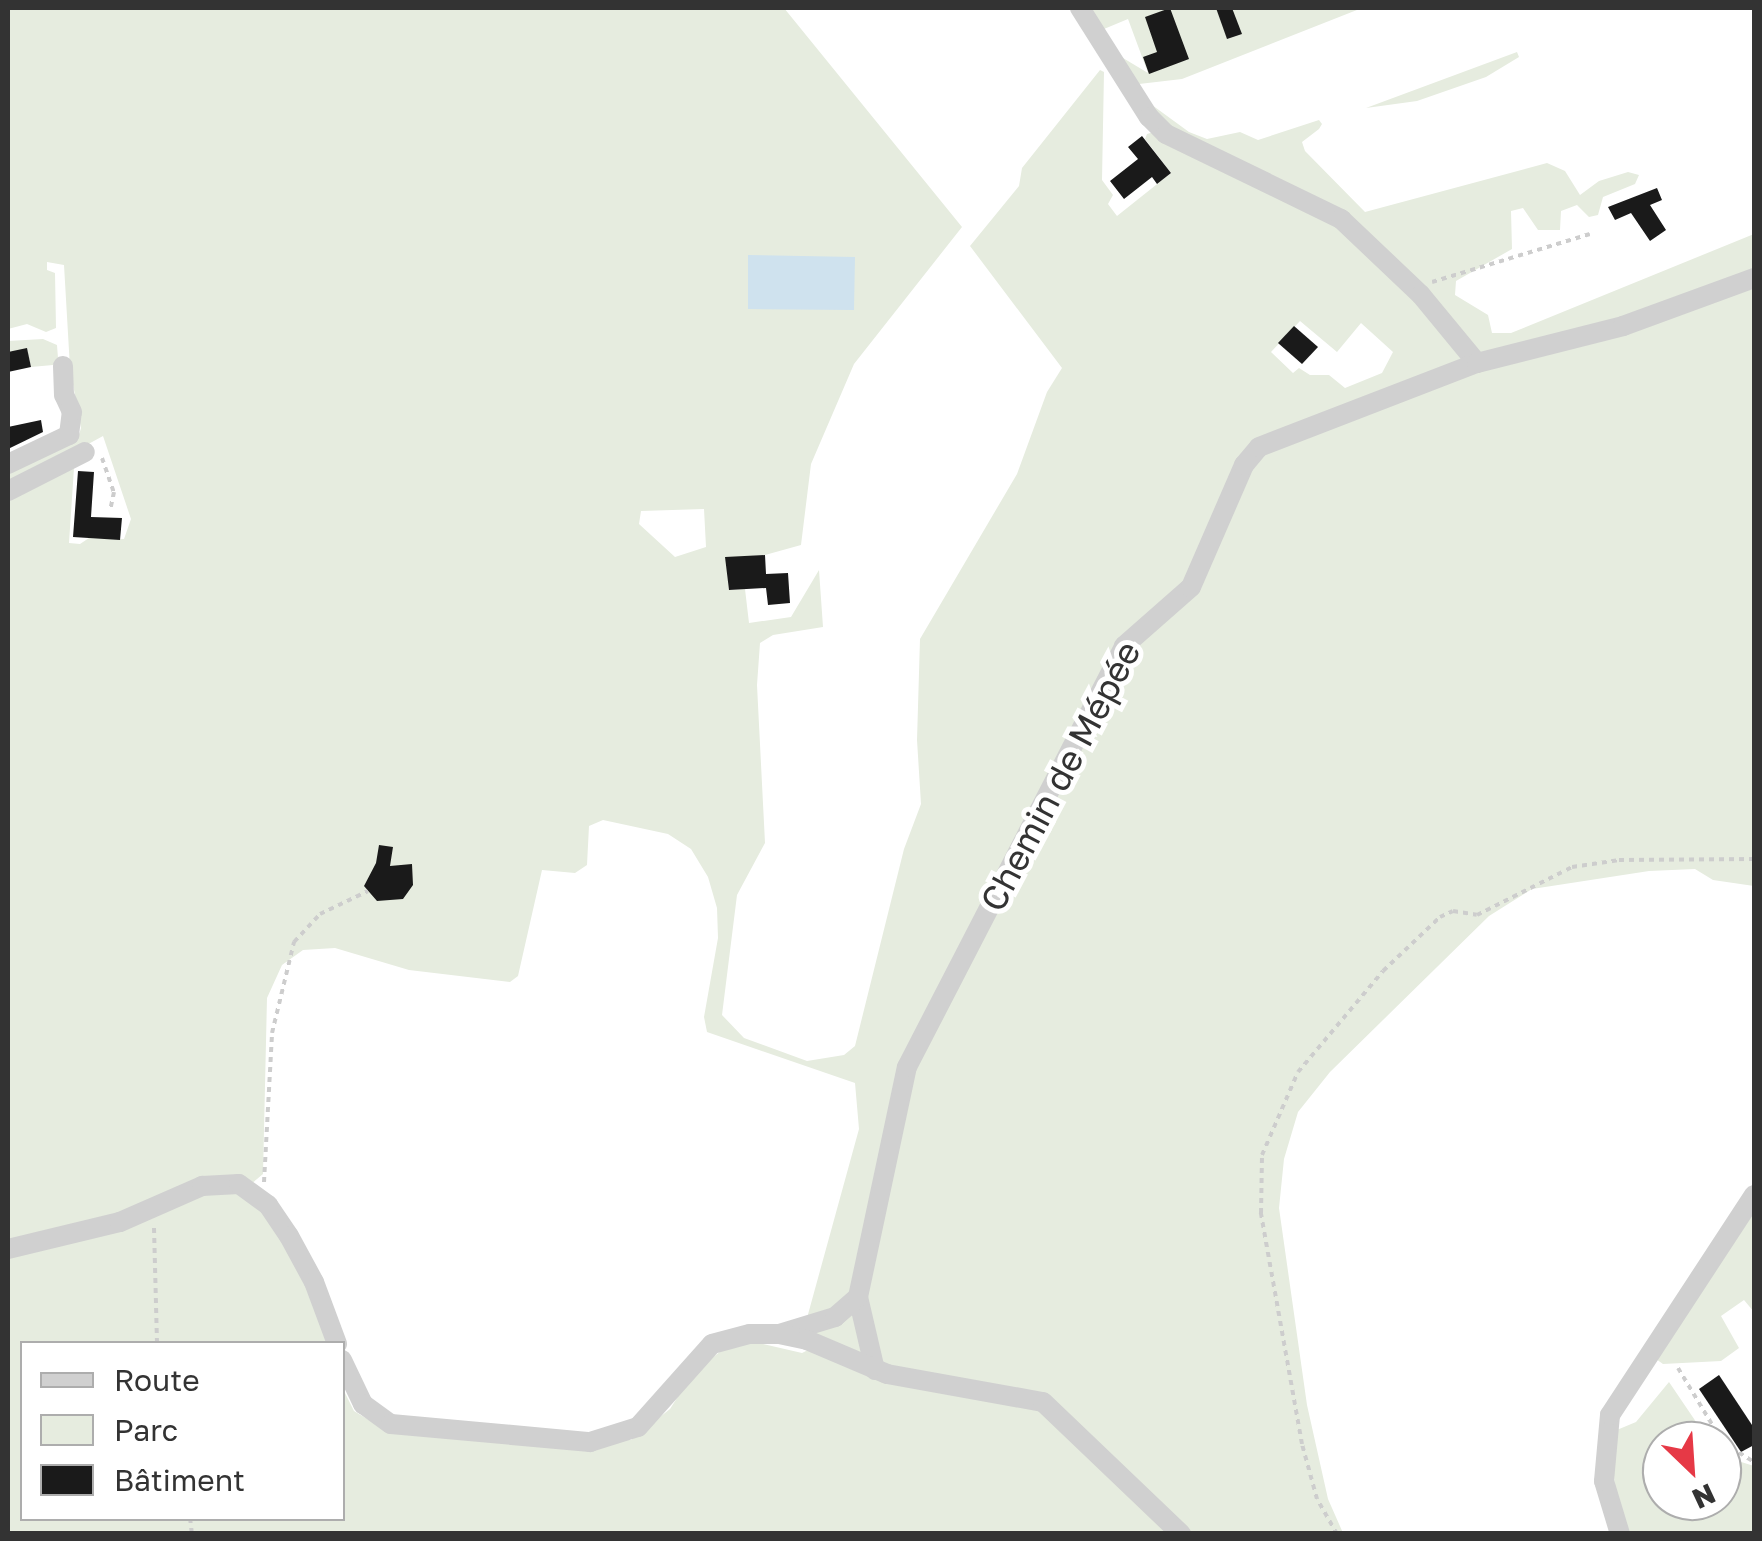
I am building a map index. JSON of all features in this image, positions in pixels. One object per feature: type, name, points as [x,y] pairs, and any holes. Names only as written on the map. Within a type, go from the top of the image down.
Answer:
[{"type":"street","points":[[1080,8],[1148,117],[1166,134],[1319,204],[1352,228],[1414,288],[1477,362]]},
{"type":"street","name":"Chemin de Mépée","points":[[875,1370],[858,1298],[908,1067],[1124,646],[1191,587],[1244,465],[1272,439],[1477,362],[1623,326],[1754,278]]},
{"type":"street","points":[[8,464],[69,435],[72,412],[64,395],[63,366]]},
{"type":"street","points":[[8,492],[84,452]]},
{"type":"street","points":[[8,1249],[151,1210],[214,1184],[238,1184],[256,1194],[289,1236],[314,1282],[336,1341]]},
{"type":"street","points":[[1620,1534],[1604,1481],[1610,1415],[1754,1195]]},
{"type":"street","points":[[779,1334],[836,1317],[858,1298]]},
{"type":"street","points":[[345,1366],[363,1404],[391,1424],[590,1442],[638,1427],[712,1344],[750,1334],[779,1334],[807,1340],[875,1370],[1042,1402],[1181,1534]]},
{"type":"path","points":[[1414,288],[1590,234]]},
{"type":"path","points":[[84,452],[93,452],[106,464],[114,492],[110,511]]},
{"type":"path","points":[[1338,1534],[1317,1498],[1302,1444],[1260,1213],[1262,1155],[1298,1072],[1383,971],[1440,917],[1453,910],[1477,916],[1572,867],[1619,860],[1754,860]]},
{"type":"path","points":[[256,1194],[266,1175],[266,1078],[272,1033],[294,942],[320,914],[368,892]]},
{"type":"path","points":[[151,1210],[157,1341]]},
{"type":"path","points":[[1678,1368],[1710,1421]]},
{"type":"green space","points":[[8,8],[784,8],[962,227],[854,364],[811,464],[801,545],[765,555],[726,558],[729,590],[745,589],[749,623],[791,617],[819,570],[823,627],[773,635],[760,643],[757,685],[765,843],[737,895],[722,1015],[744,1038],[807,1061],[844,1055],[855,1046],[904,849],[921,804],[917,740],[920,639],[1017,474],[1047,392],[1062,368],[970,246],[1019,186],[1022,168],[1100,70],[1104,72],[1102,180],[1113,195],[1108,204],[1117,216],[1171,173],[1145,139],[1147,134],[1168,128],[1152,105],[1189,132],[1207,139],[1240,132],[1258,140],[1319,120],[1319,129],[1302,142],[1305,151],[1365,212],[1547,163],[1565,171],[1580,195],[1599,181],[1628,172],[1639,175],[1635,184],[1603,197],[1598,215],[1589,217],[1577,205],[1561,211],[1560,230],[1538,230],[1523,208],[1511,211],[1512,249],[1456,281],[1455,295],[1488,315],[1492,333],[1511,333],[1754,234],[1754,886],[1713,880],[1695,869],[1649,871],[1532,889],[1489,916],[1330,1072],[1298,1112],[1284,1159],[1279,1208],[1307,1405],[1328,1499],[1343,1533],[8,1533],[8,497],[74,468],[69,543],[80,544],[89,538],[124,539],[131,519],[103,436],[8,488],[8,472],[78,438],[81,428],[70,368],[64,265],[47,262],[47,270],[55,273],[56,328],[46,332],[27,324],[8,329]],"holes":[[[1300,321],[1337,352],[1361,323],[1393,352],[1382,373],[1345,388],[1329,375],[1310,375],[1299,368],[1293,373],[1271,352]],[[704,509],[706,547],[675,557],[639,524],[641,511]],[[603,820],[668,834],[691,849],[708,877],[717,908],[718,938],[704,1017],[707,1032],[855,1083],[859,1129],[807,1318],[808,1350],[802,1353],[755,1342],[726,1347],[693,1373],[670,1409],[631,1440],[387,1431],[354,1411],[345,1393],[345,1521],[20,1521],[20,1341],[328,1341],[302,1269],[250,1185],[263,1174],[267,998],[282,965],[303,950],[335,948],[409,970],[510,982],[518,976],[542,870],[575,873],[587,865],[589,826]]]},
{"type":"green space","points":[[1090,8],[1362,8],[1182,79],[1139,84],[1118,55],[1148,73],[1128,19],[1104,29]]},
{"type":"green space","points":[[1517,52],[1519,57],[1486,77],[1417,101],[1366,108]]},
{"type":"green space","points":[[43,339],[57,345],[58,358],[53,365],[31,367],[27,349],[8,352],[8,341]]},
{"type":"green space","points":[[1754,1209],[1754,1312],[1744,1300],[1721,1316],[1739,1348],[1721,1361],[1663,1364],[1656,1359]]},
{"type":"green space","points":[[1669,1382],[1695,1421],[1642,1421],[1642,1521],[1742,1521],[1742,1462],[1754,1466],[1754,1533],[1627,1533],[1615,1497],[1612,1432],[1636,1422]]},
{"type":"water","points":[[748,255],[855,257],[854,310],[748,309]]},
{"type":"building","points":[[1170,8],[1189,59],[1149,74],[1143,57],[1157,52],[1145,17]]},
{"type":"building","points":[[1216,8],[1232,8],[1242,34],[1227,39]]},
{"type":"building","points":[[1142,136],[1171,173],[1157,184],[1152,177],[1124,199],[1110,181],[1138,159],[1128,147]]},
{"type":"building","points":[[1657,188],[1662,200],[1650,205],[1666,230],[1650,241],[1631,213],[1615,220],[1608,207]]},
{"type":"building","points":[[1294,326],[1318,347],[1302,364],[1278,343]]},
{"type":"building","points":[[27,348],[31,367],[8,372],[8,352]]},
{"type":"building","points":[[41,420],[43,432],[8,449],[8,427]]},
{"type":"building","points":[[78,471],[94,472],[91,517],[122,518],[120,540],[73,537]]},
{"type":"building","points":[[765,555],[766,574],[788,573],[790,603],[768,605],[766,588],[729,590],[725,557]]},
{"type":"building","points":[[379,845],[393,847],[390,866],[412,864],[413,885],[403,899],[377,901],[364,886],[376,863]]},
{"type":"building","points":[[1719,1375],[1754,1428],[1754,1445],[1742,1451],[1742,1421],[1720,1421],[1699,1389]]}]
